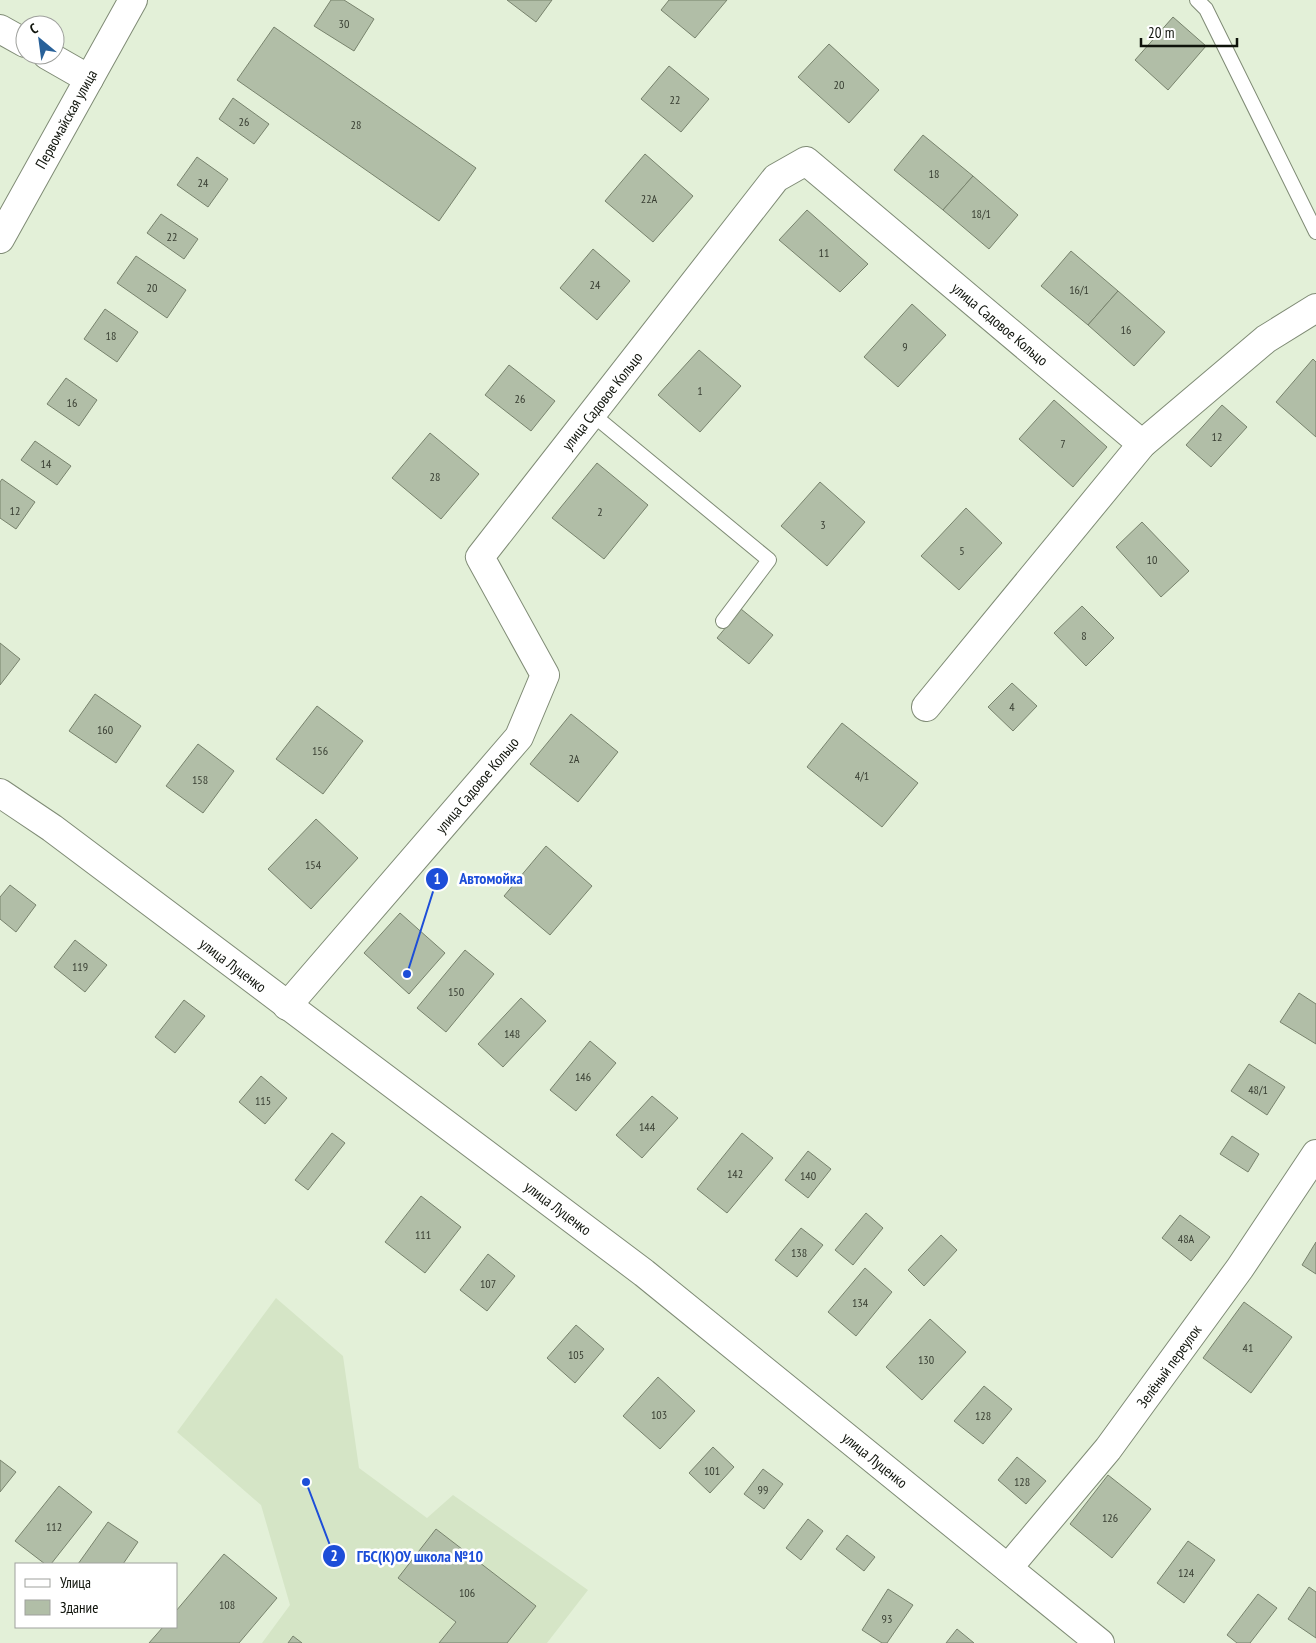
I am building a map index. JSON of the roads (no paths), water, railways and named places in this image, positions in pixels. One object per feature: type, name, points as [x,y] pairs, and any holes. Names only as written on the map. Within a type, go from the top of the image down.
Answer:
[{"type":"street","name":"Первомайская улица","points":[[0,239],[133,0]]},
{"type":"street","points":[[0,29],[15,37]]},
{"type":"street","points":[[64,65],[89,79]]},
{"type":"street","name":"улица Садовое Кольцо","points":[[287,1006],[519,737],[545,675],[480,557],[776,178],[806,161],[1142,444]]},
{"type":"street","points":[[926,707],[1142,444],[1266,339],[1316,308]]},
{"type":"street","name":"улица Луценко","points":[[0,792],[52,828],[644,1273],[1100,1643]]},
{"type":"street","name":"Зелёный переулок","points":[[1008,1568],[1108,1449],[1240,1268],[1316,1154]]},
{"type":"lane","points":[[1197,0],[1206,9],[1316,232]]},
{"type":"lane","points":[[592,414],[769,560],[723,622]]},
{"type":"place","name":"Автомойка","points":[[407,974]]},
{"type":"place","name":"ГБС(К)ОУ школа №10","points":[[306,1482]]}]
